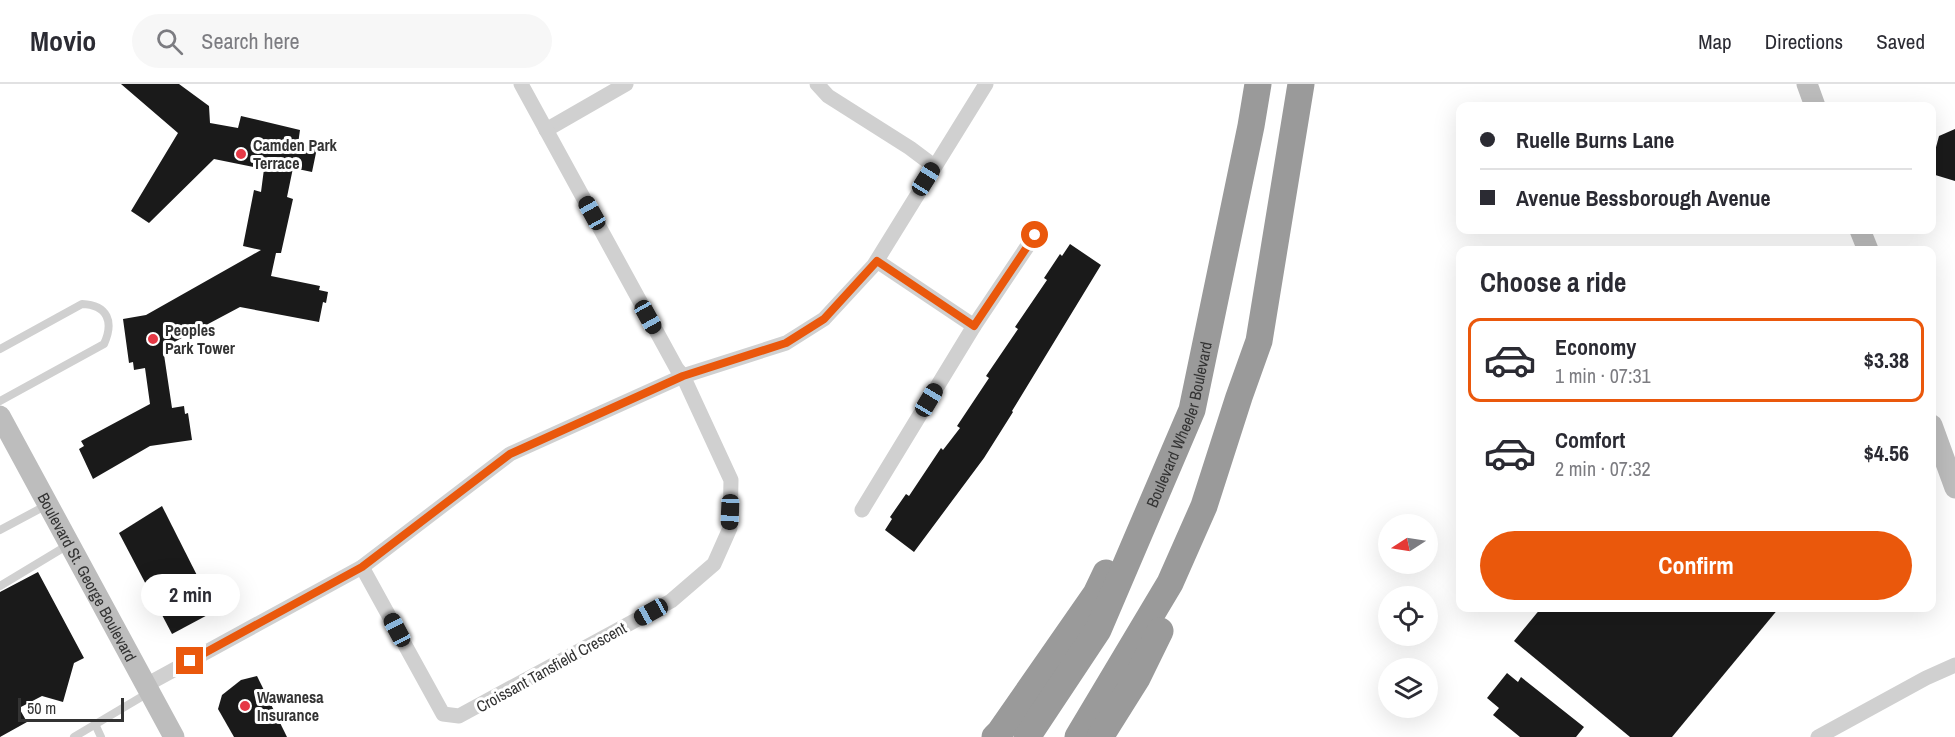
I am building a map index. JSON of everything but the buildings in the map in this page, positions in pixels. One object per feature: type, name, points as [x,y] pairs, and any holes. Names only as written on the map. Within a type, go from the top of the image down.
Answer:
[{"type":"highway","name":"Boulevard Wheeler Boulevard","points":[[1027,737],[1098,630],[1192,410],[1258,84]]},
{"type":"highway","points":[[1100,737],[1137,678],[1211,526],[1245,412],[1301,84]]},
{"type":"highway","points":[[1078,737],[1170,583],[1204,506],[1259,340]]},
{"type":"highway","points":[[995,737],[1096,594],[1167,446],[1204,353]]},
{"type":"main road","points":[[1807,84],[1814,102]]},
{"type":"main road","name":"Boulevard St. George Boulevard","points":[[0,416],[174,737]]},
{"type":"main road","points":[[1936,436],[1955,488]]},
{"type":"street","points":[[521,84],[677,369],[683,376]]},
{"type":"street","points":[[546,130],[626,84]]},
{"type":"street","points":[[817,84],[828,96],[934,166]]},
{"type":"street","points":[[148,689],[362,567],[510,454],[683,376],[786,343],[824,319],[877,261],[986,84]]},
{"type":"street","points":[[862,510],[974,326],[1035,235]]},
{"type":"street","points":[[877,261],[974,326]]},
{"type":"street","name":"Croissant Tansfield Crescent","points":[[362,567],[443,714],[459,716],[671,601],[714,564],[730,528],[731,480],[683,376]]},
{"type":"street","points":[[1818,737],[1926,678],[1955,665]]},
{"type":"lane","points":[[0,349],[82,304],[96,306],[108,318],[110,327],[104,344],[0,401]]},
{"type":"lane","points":[[0,530],[48,504]]},
{"type":"lane","points":[[0,586],[69,544]]},
{"type":"lane","points":[[74,737],[148,689]]},
{"type":"lane","points":[[95,724],[101,737]]},
{"type":"place","name":"Camden Park Terrace","points":[[241,154]]},
{"type":"place","name":"Peoples Park Tower","points":[[153,339]]},
{"type":"place","name":"Wawanesa Insurance","points":[[245,706]]},
{"type":"route","points":[[190,661],[362,567],[510,454],[683,376],[786,343],[824,319],[877,261],[974,326],[1035,235]]}]
